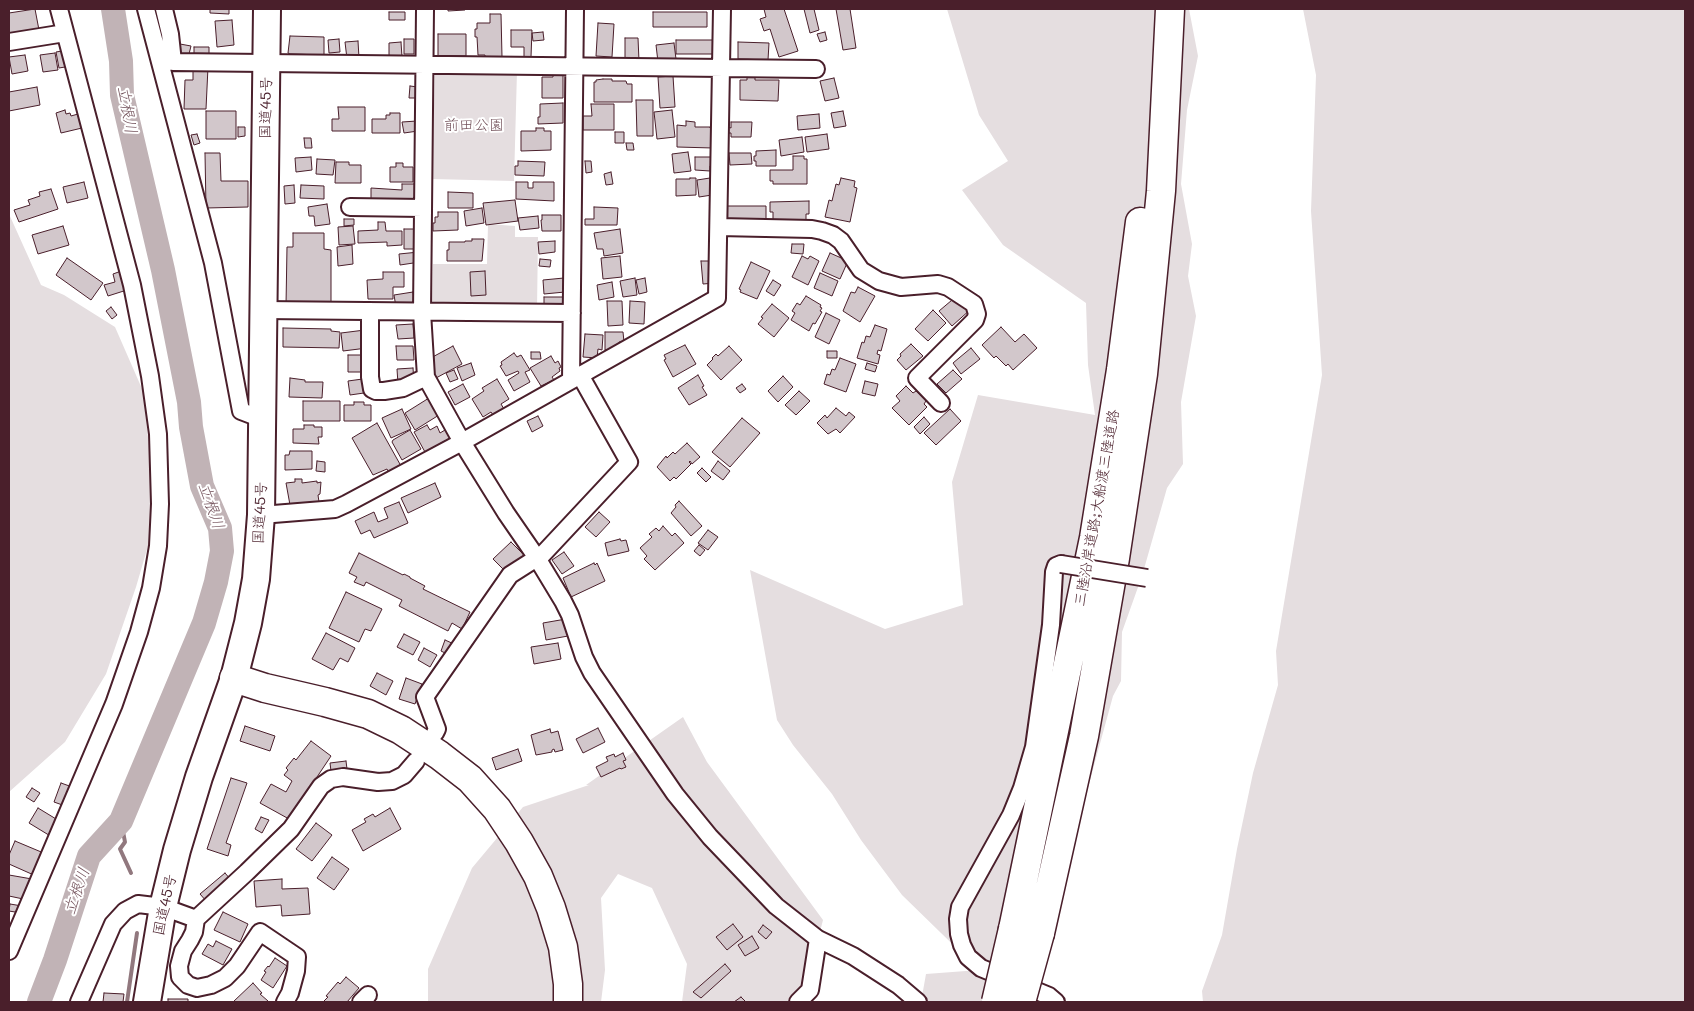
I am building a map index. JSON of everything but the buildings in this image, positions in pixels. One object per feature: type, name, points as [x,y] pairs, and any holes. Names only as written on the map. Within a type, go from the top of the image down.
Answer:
[{"type":"highway","name":"国道45号","points":[[147,1002],[163,907],[176,850],[234,678],[248,624],[256,579],[261,516],[267,9]]},
{"type":"highway","name":"三陸沿岸道路;大船渡三陸道路","points":[[996,1002],[1014,930],[1094,538],[1121,370],[1168,9]]},
{"type":"highway","name":"三陸沿岸道路;大船渡三陸道路","points":[[1021,1002],[1040,933],[1084,736],[1115,558],[1143,374],[1161,191],[1168,9]]},
{"type":"highway","points":[[234,678],[265,688],[368,714],[401,730],[470,779],[497,809],[519,842],[538,876],[563,946],[568,984],[568,1002]]},
{"type":"street","points":[[9,951],[114,704],[142,623],[151,588],[158,546],[160,504],[158,434],[150,376],[132,285],[59,9]]},
{"type":"street","points":[[146,9],[213,264],[241,411],[262,419]]},
{"type":"street","points":[[164,9],[174,62],[816,69]]},
{"type":"street","points":[[425,9],[422,312],[426,377],[462,442],[506,513],[537,558],[570,614],[584,657],[592,673],[675,794],[710,837],[776,906],[818,939],[853,956],[898,985],[918,1002]]},
{"type":"street","points":[[435,733],[436,729],[425,697],[510,575],[543,554],[629,462],[575,377],[572,313],[575,9]]},
{"type":"street","points":[[261,516],[335,509],[462,442],[717,298],[722,9]]},
{"type":"street","points":[[9,42],[65,33]]},
{"type":"street","points":[[350,206],[423,208]]},
{"type":"street","points":[[719,227],[822,231],[833,235],[841,241],[861,270],[880,281],[900,287],[938,284],[948,287],[974,304],[977,314],[975,320],[917,378],[941,403]]},
{"type":"street","points":[[263,310],[572,313]]},
{"type":"street","points":[[370,311],[370,377],[372,389],[384,391],[403,388],[426,377]]},
{"type":"street","points":[[1056,1002],[1049,996],[981,968],[968,957],[959,934],[958,919],[960,907],[1011,815],[1025,780],[1034,747],[1051,625],[1056,566],[1061,564],[1147,578]]},
{"type":"street","points":[[285,1002],[290,993],[296,971],[297,957],[260,932],[237,966],[225,978],[211,985],[196,988],[188,985],[180,977],[179,966],[183,951],[194,932],[196,919],[291,829],[322,786],[331,780],[343,777],[378,782],[392,781],[404,775],[416,760]]},
{"type":"street","points":[[79,1002],[113,924],[125,911],[138,904],[163,907],[196,919]]},
{"type":"street","points":[[798,1002],[810,990],[818,939]]},
{"type":"green space","points":[[947,9],[1189,9],[1198,56],[1187,110],[1181,184],[1192,244],[1188,276],[1196,316],[1181,402],[1183,464],[1167,488],[1142,576],[1122,632],[1121,681],[1113,696],[1083,806],[1034,877],[1000,915],[997,952],[1006,1002],[921,1002],[926,974],[979,970],[902,895],[861,840],[832,794],[793,745],[777,720],[750,570],[885,629],[963,605],[952,482],[978,395],[1095,415],[1088,365],[1086,303],[1003,245],[962,190],[1008,161],[979,115]]},
{"type":"green space","points":[[1303,9],[1685,9],[1685,1002],[1203,1002],[1202,991],[1222,935],[1253,773],[1278,685],[1276,651],[1322,375],[1311,211],[1316,75]]},
{"type":"green space","name":"前田公園","points":[[435,69],[517,71],[514,181],[432,179]]},
{"type":"green space","points":[[9,214],[41,285],[64,295],[115,327],[143,391],[151,465],[150,539],[136,587],[106,674],[65,742],[9,792]]},
{"type":"green space","points":[[488,224],[515,226],[515,237],[538,237],[537,309],[432,307],[433,264],[487,264]]},
{"type":"green space","points":[[683,717],[707,762],[823,920],[802,1002],[682,1002],[687,964],[652,888],[618,874],[601,898],[605,970],[601,1002],[428,1002],[428,969],[472,868],[523,807],[589,785],[586,785]]},
{"type":"waterway","name":"立根川","points":[[39,1002],[55,960],[89,856],[121,821],[204,623],[216,582],[222,551],[220,528],[202,486],[191,427],[189,402],[163,270],[122,95],[121,61],[113,9]]},
{"type":"waterway","points":[[121,821],[125,842],[120,849],[131,873]]},
{"type":"waterway","points":[[127,1002],[137,933]]}]
